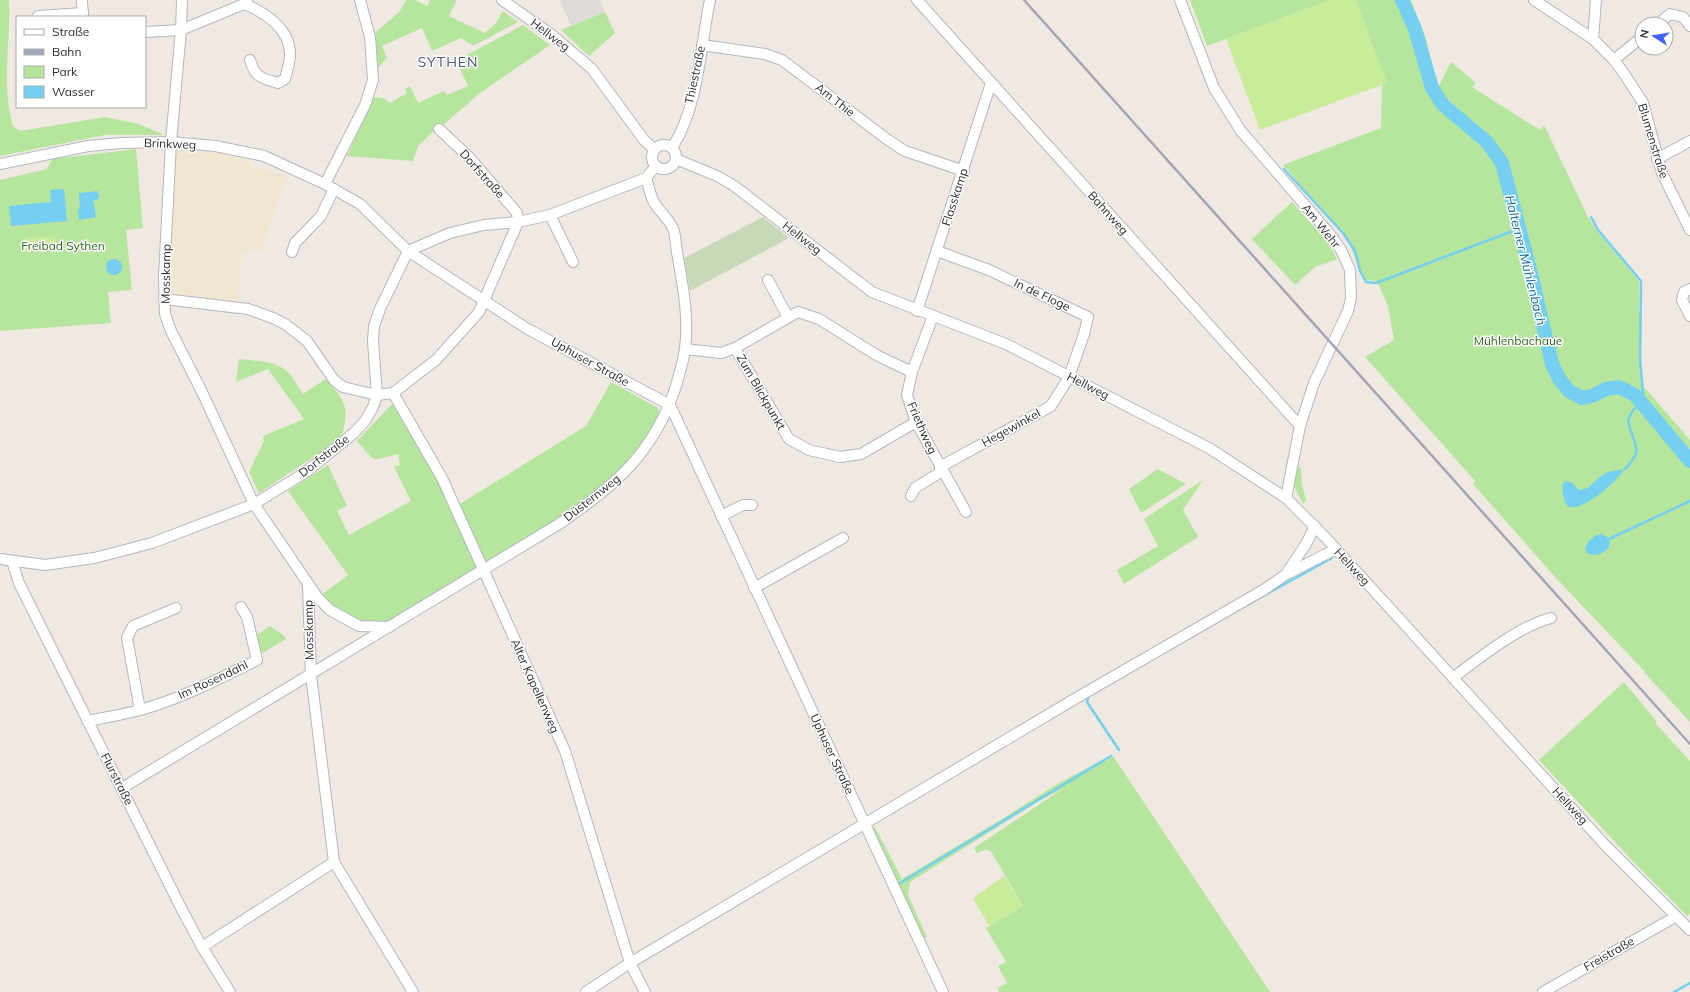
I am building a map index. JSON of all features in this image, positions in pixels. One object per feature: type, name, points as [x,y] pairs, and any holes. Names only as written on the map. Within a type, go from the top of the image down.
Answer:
[{"type":"street","points":[[38,16],[83,15],[82,0]]},
{"type":"street","name":"Mosskamp","points":[[182,0],[181,30],[171,142],[164,299],[165,314],[171,331],[202,392],[254,504],[318,598],[330,610],[359,626],[389,627]]},
{"type":"street","points":[[292,252],[295,243],[321,216],[330,186],[365,105],[372,80],[370,37],[360,0]]},
{"type":"street","name":"Hellweg","points":[[502,0],[514,3],[592,69],[644,140],[654,149]]},
{"type":"street","name":"Thiestraße","points":[[672,148],[678,137],[693,96],[710,0]]},
{"type":"street","name":"Bahnweg","points":[[917,0],[1300,426]]},
{"type":"street","name":"Am Wehr","points":[[1180,0],[1214,88],[1241,131],[1329,233],[1341,250],[1350,270],[1351,298],[1348,311],[1314,383],[1300,426],[1286,498]]},
{"type":"street","name":"Blumenstraße","points":[[1534,0],[1594,39],[1625,74],[1643,103],[1662,173],[1690,230]]},
{"type":"street","points":[[1594,39],[1596,0]]},
{"type":"street","points":[[146,32],[181,30],[245,2],[269,17],[280,28],[289,45],[290,53],[285,79],[278,83],[259,77],[253,70],[250,60]]},
{"type":"street","points":[[1668,16],[1670,14],[1683,17],[1690,26]]},
{"type":"street","points":[[1614,60],[1634,44]]},
{"type":"street","name":"Am Thie","points":[[702,45],[765,54],[782,60],[888,140],[905,151],[964,171]]},
{"type":"street","name":"Flasskamp","points":[[917,310],[964,171],[991,83]]},
{"type":"street","name":"Dorfstraße","points":[[439,129],[469,157],[517,213],[518,222]]},
{"type":"street","points":[[1657,159],[1690,141]]},
{"type":"street","name":"Brinkweg","points":[[0,164],[88,146],[171,142],[215,146],[264,156],[330,186],[360,204],[408,251]]},
{"type":"street","points":[[663,145],[672,148],[676,159],[671,166],[664,169],[656,166],[652,158],[654,149],[663,145]]},
{"type":"street","name":"Hellweg","points":[[676,159],[717,176],[734,185],[872,292],[1006,344],[1209,448],[1286,498],[1336,549],[1606,846],[1675,917],[1690,930]]},
{"type":"street","points":[[408,251],[450,233],[484,225],[518,222],[550,215],[646,178],[656,166]]},
{"type":"street","name":"Düsternweg","points":[[122,788],[210,733],[310,675],[482,569],[559,524],[587,505],[612,485],[643,452],[656,433],[670,405],[685,349],[686,320],[684,287],[674,229],[654,202],[646,178]]},
{"type":"street","points":[[550,215],[573,262]]},
{"type":"street","points":[[164,299],[240,308],[273,318],[285,324],[307,341],[334,380],[343,387],[377,396],[393,393],[436,360],[479,312],[518,222]]},
{"type":"street","name":"Dorfstraße","points":[[0,559],[45,565],[94,558],[152,543],[254,504],[306,472],[354,433],[365,421],[373,407],[377,396],[373,341],[374,326],[380,309],[408,251]]},
{"type":"street","name":"Uphuser Straße","points":[[408,251],[526,328],[670,405],[864,825],[943,992]]},
{"type":"street","name":"In de Floge","points":[[937,251],[989,270],[1088,317],[1084,334],[1069,376]]},
{"type":"street","points":[[768,280],[788,317]]},
{"type":"street","points":[[1690,289],[1684,292],[1682,300],[1690,316]]},
{"type":"street","name":"Zum Blickpunkt","points":[[685,349],[721,353],[735,348],[798,312],[819,319],[878,356],[912,372]]},
{"type":"street","name":"Friethweg","points":[[933,316],[912,372],[907,395],[916,422],[966,512]]},
{"type":"street","name":"Zum Blickpunkt","points":[[735,348],[789,439],[809,450],[840,457],[861,454],[916,422]]},
{"type":"street","name":"Hegewinkel","points":[[941,469],[1051,406],[1069,376]]},
{"type":"street","name":"Alter Kapellenweg","points":[[393,393],[442,478],[565,751],[630,963],[645,992]]},
{"type":"street","points":[[911,496],[916,488],[941,469]]},
{"type":"street","points":[[721,516],[743,505],[752,505]]},
{"type":"street","points":[[1285,575],[1306,544],[1314,526]]},
{"type":"street","points":[[754,588],[843,538]]},
{"type":"street","points":[[586,992],[630,963],[1078,697],[1265,589],[1285,575],[1336,549]]},
{"type":"street","name":"Flurstraße","points":[[12,561],[19,582],[180,906],[202,947],[230,992]]},
{"type":"street","name":"Mosskamp","points":[[308,584],[310,675],[334,862]]},
{"type":"street","name":"Im Rosendahl","points":[[87,721],[140,710],[183,695],[257,660],[248,618],[241,607]]},
{"type":"street","points":[[140,710],[127,638],[133,626],[176,608]]},
{"type":"street","points":[[1453,678],[1488,651],[1539,621],[1552,618]]},
{"type":"street","points":[[202,947],[334,862],[413,992]]},
{"type":"street","name":"Freistraße","points":[[1543,992],[1675,917]]},
{"type":"shaded area","points":[[560,0],[600,0],[605,12],[571,26]]},
{"type":"shaded area","points":[[174,148],[220,153],[249,160],[249,166],[288,176],[260,252],[242,251],[238,303],[172,296],[167,290]]},
{"type":"green space","points":[[0,0],[9,0],[7,78],[9,110],[13,126],[20,131],[105,117],[139,124],[164,135],[105,135],[0,156]]},
{"type":"green space","points":[[406,0],[415,0],[427,6],[430,0],[457,0],[449,16],[485,33],[496,23],[503,11],[518,22],[473,46],[461,38],[432,51],[422,28],[382,46],[387,58],[377,69],[374,34],[400,11]]},
{"type":"green space","points":[[1190,0],[1330,0],[1207,46]]},
{"type":"green space","points":[[1330,0],[1356,0],[1387,83],[1260,130],[1226,39]]},
{"type":"green space","name":"Mühlenbachaue","points":[[1338,0],[1411,0],[1426,39],[1436,81],[1439,86],[1451,62],[1476,83],[1472,87],[1540,130],[1544,125],[1588,217],[1597,231],[1639,281],[1639,312],[1642,312],[1641,371],[1644,387],[1690,440],[1690,722],[1557,579],[1473,484],[1475,481],[1365,357],[1394,340],[1388,306],[1377,281],[1363,278],[1350,245],[1341,232],[1283,165],[1381,128],[1382,84]]},
{"type":"green space","points":[[605,12],[615,33],[589,56],[561,30]]},
{"type":"green space","points":[[523,25],[550,45],[480,93],[433,132],[418,146],[413,161],[347,156],[374,97],[383,98],[390,103],[407,93],[405,89],[410,86],[418,103],[444,91],[447,95],[468,86],[461,71],[459,59]]},
{"type":"green space","name":"Freibad Sythen","points":[[136,149],[143,228],[126,230],[132,290],[108,292],[111,323],[0,331],[0,180],[47,169],[52,159]]},
{"type":"green space","points":[[1292,202],[1329,244],[1337,259],[1315,267],[1295,285],[1252,239]]},
{"type":"green space","points":[[763,217],[789,238],[690,291],[684,258]]},
{"type":"green space","points":[[55,235],[57,247],[25,252],[23,238]]},
{"type":"green space","points":[[239,359],[272,363],[284,369],[291,375],[303,394],[327,378],[342,401],[346,412],[341,439],[259,493],[249,472],[264,441],[263,436],[304,419],[268,369],[236,382]]},
{"type":"green space","points":[[611,382],[658,408],[660,417],[633,459],[584,504],[489,562],[483,560],[458,505],[586,426]]},
{"type":"green space","points":[[394,402],[439,478],[478,563],[476,570],[394,619],[372,623],[362,622],[337,610],[321,595],[348,575],[288,491],[328,465],[347,506],[337,511],[349,535],[411,501],[394,467],[400,465],[398,454],[374,459],[357,441]]},
{"type":"green space","points":[[1298,467],[1301,468],[1302,485],[1306,500],[1303,504],[1294,486]]},
{"type":"green space","points":[[1158,469],[1186,484],[1141,513],[1129,489]]},
{"type":"green space","points":[[1203,480],[1183,510],[1198,537],[1124,584],[1117,570],[1158,546],[1144,519]]},
{"type":"green space","points":[[1293,576],[1294,580],[1168,651],[1166,648]]},
{"type":"green space","points":[[270,626],[283,635],[286,639],[261,654],[257,635]]},
{"type":"green space","points":[[1624,682],[1657,722],[1655,723],[1690,761],[1690,914],[1687,916],[1630,858],[1539,760]]},
{"type":"green space","points":[[1113,756],[1270,992],[999,992],[998,988],[1007,983],[998,966],[1006,962],[986,928],[1023,906],[992,853],[987,849],[977,853],[974,848],[1064,788],[1039,801],[910,882],[908,895],[927,937],[922,940],[871,828],[875,827],[902,879],[1054,786],[1098,762],[1106,761]]},
{"type":"green space","points":[[1004,876],[1023,906],[989,926],[973,898]]},
{"type":"water","points":[[64,189],[67,221],[11,226],[9,206],[51,202],[50,190]]},
{"type":"water","points":[[98,191],[99,199],[93,200],[96,217],[79,220],[79,193]]},
{"type":"water","points":[[114,259],[121,264],[122,267],[117,274],[114,275],[107,270],[106,267],[111,260]]},
{"type":"water","points":[[1624,469],[1615,481],[1600,494],[1583,504],[1575,507],[1568,507],[1564,500],[1562,485],[1566,481],[1571,482],[1579,490],[1588,488],[1601,476],[1608,472]]},
{"type":"water","points":[[1602,534],[1606,536],[1610,542],[1609,547],[1600,554],[1588,554],[1585,550],[1589,541],[1593,537]]},
{"type":"waterway","name":"Halterner Mühlenbach","points":[[1402,0],[1415,29],[1432,88],[1443,105],[1487,142],[1502,163],[1531,273],[1552,364],[1560,380],[1569,391],[1582,398],[1592,396],[1606,389],[1619,387],[1635,395],[1690,461]]},
{"type":"waterway","points":[[1284,169],[1343,233],[1355,251],[1360,271],[1366,282],[1376,283],[1518,229]]},
{"type":"waterway","points":[[1591,217],[1598,230],[1641,281],[1640,359],[1643,393],[1642,404]]},
{"type":"waterway","points":[[1625,469],[1632,462],[1636,450],[1636,445],[1628,420],[1640,402]]},
{"type":"waterway","points":[[1609,539],[1690,501]]},
{"type":"waterway","points":[[1241,608],[1332,558]]},
{"type":"waterway","points":[[1089,695],[1087,702],[1119,750]]},
{"type":"waterway","points":[[900,883],[1111,756]]},
{"type":"waterway","points":[[1674,992],[1690,983]]},
{"type":"railway","points":[[1024,0],[1690,744]]},
{"type":"district","name":"SYTHEN","points":[[448,62]]}]
